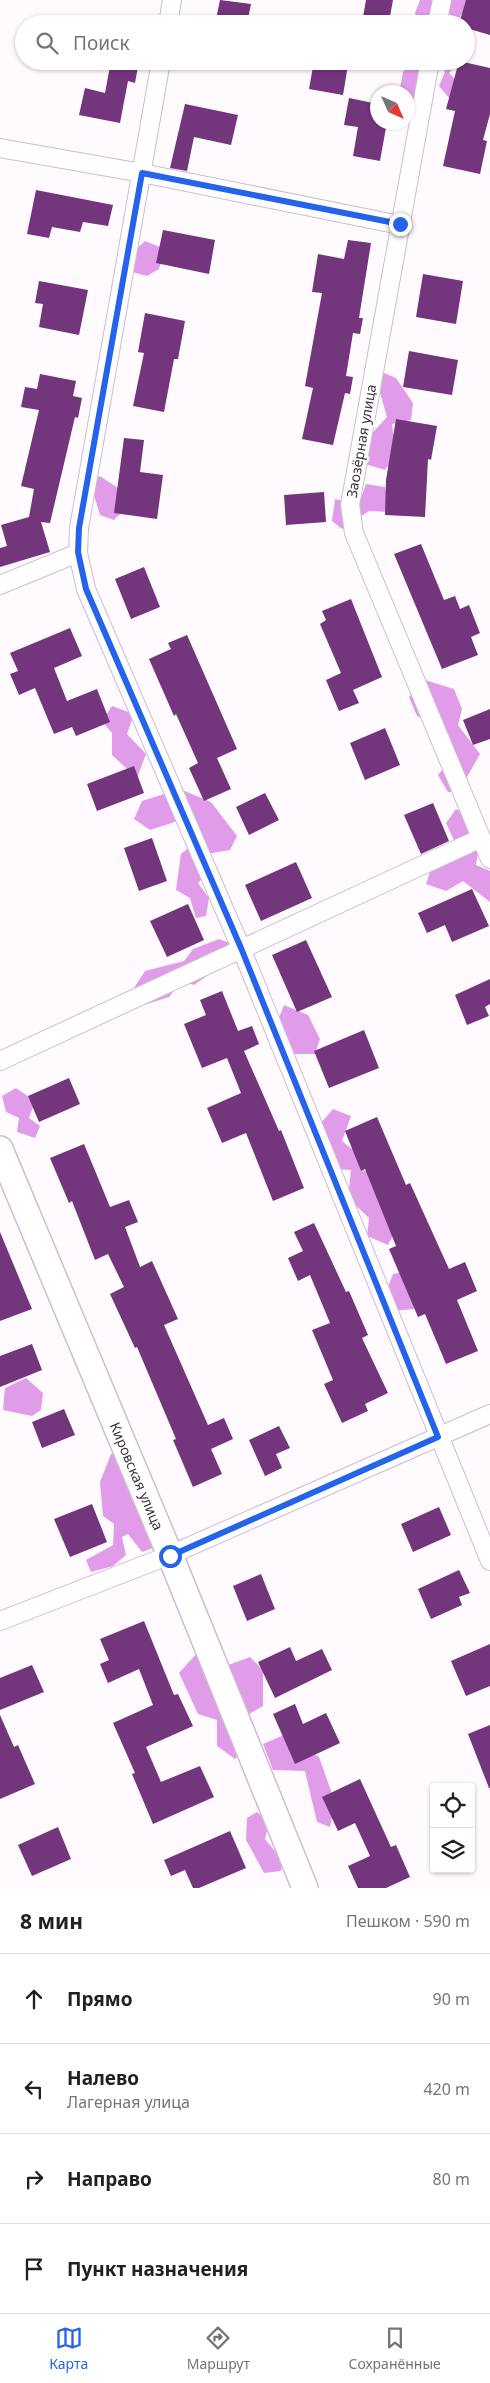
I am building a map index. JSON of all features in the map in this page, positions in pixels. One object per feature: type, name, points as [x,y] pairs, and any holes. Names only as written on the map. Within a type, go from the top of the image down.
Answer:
[{"type":"street","points":[[170,15],[172,0]]},
{"type":"street","points":[[439,15],[442,0]]},
{"type":"street","points":[[159,70],[79,528],[78,552],[86,589],[241,948],[438,1437],[490,1561]]},
{"type":"street","name":"Заозёрная улица","points":[[428,70],[350,505],[354,533],[490,859]]},
{"type":"street","points":[[0,148],[142,173],[400,224]]},
{"type":"street","points":[[0,585],[78,552]]},
{"type":"street","points":[[0,1061],[481,838]]},
{"type":"street","name":"Кировская улица","points":[[0,1149],[170,1556],[305,1888]]},
{"type":"street","points":[[0,1621],[170,1556],[490,1414]]},
{"type":"shaded area","points":[[420,0],[439,0],[435,15],[416,15]]},
{"type":"shaded area","points":[[447,0],[471,0],[469,8],[461,15],[450,15],[445,5]]},
{"type":"shaded area","points":[[405,70],[427,70],[421,96],[415,100],[415,85],[401,85]]},
{"type":"shaded area","points":[[444,70],[452,70],[449,73],[461,85],[450,99],[439,86],[445,72]]},
{"type":"shaded area","points":[[145,241],[165,249],[159,269],[147,276],[132,272],[129,255]]},
{"type":"shaded area","points":[[384,373],[396,378],[413,403],[411,420],[392,424],[396,455],[385,470],[365,464],[364,442],[387,417],[378,386]]},
{"type":"shaded area","points":[[100,476],[127,494],[126,508],[114,520],[100,515],[90,482]]},
{"type":"shaded area","points":[[366,484],[385,487],[391,512],[369,511],[342,529],[332,521],[335,499],[359,504]]},
{"type":"shaded area","points":[[425,680],[454,689],[462,709],[458,725],[480,754],[467,777],[470,791],[448,792],[438,775],[453,757],[446,732],[417,716],[409,697]]},
{"type":"shaded area","points":[[112,706],[134,714],[127,734],[146,754],[137,778],[112,755],[112,733],[102,721]]},
{"type":"shaded area","points":[[180,789],[211,802],[237,836],[230,850],[207,854],[212,868],[198,883],[209,898],[206,916],[196,918],[190,898],[176,890],[181,854],[197,841],[190,817],[150,830],[134,819],[142,801]]},
{"type":"shaded area","points":[[456,809],[471,817],[479,848],[476,865],[490,871],[490,902],[463,881],[446,891],[426,884],[432,866],[459,851],[446,823]]},
{"type":"shaded area","points":[[219,939],[232,944],[224,964],[194,985],[181,981],[169,997],[144,1005],[130,994],[145,971],[184,961],[193,949]]},
{"type":"shaded area","points":[[284,1005],[308,1015],[320,1039],[315,1054],[293,1054],[275,1028]]},
{"type":"shaded area","points":[[16,1088],[35,1101],[29,1118],[40,1126],[35,1138],[17,1132],[19,1118],[6,1112],[2,1096]]},
{"type":"shaded area","points":[[333,1109],[351,1116],[342,1141],[358,1154],[360,1170],[374,1173],[398,1226],[388,1245],[367,1236],[369,1218],[348,1198],[351,1170],[323,1168],[313,1151],[324,1140],[320,1124]]},
{"type":"shaded area","points":[[414,1270],[427,1289],[414,1309],[393,1311],[386,1292],[393,1274]]},
{"type":"shaded area","points":[[26,1378],[43,1393],[41,1410],[32,1416],[3,1410],[5,1388]]},
{"type":"shaded area","points":[[123,1452],[161,1545],[142,1552],[128,1534],[122,1537],[126,1555],[113,1566],[91,1572],[86,1560],[113,1545],[114,1524],[103,1516],[100,1482],[111,1454]]},
{"type":"shaded area","points":[[197,1653],[223,1667],[250,1657],[263,1670],[263,1706],[242,1718],[243,1749],[235,1759],[217,1746],[217,1720],[198,1714],[179,1673]]},
{"type":"shaded area","points":[[284,1735],[319,1757],[335,1802],[330,1827],[317,1822],[305,1771],[273,1770],[263,1744]]},
{"type":"shaded area","points":[[257,1812],[269,1822],[265,1839],[283,1861],[281,1871],[264,1873],[246,1840],[247,1818]]},
{"type":"building","points":[[220,0],[251,4],[249,15],[217,15]]},
{"type":"building","points":[[366,0],[393,0],[390,15],[363,15]]},
{"type":"building","points":[[466,0],[490,0],[490,35],[475,31],[475,15],[462,15]]},
{"type":"building","points":[[475,65],[490,68],[490,114],[483,140],[487,141],[480,174],[443,166],[455,111],[446,109],[457,70],[475,70]]},
{"type":"building","points":[[109,70],[137,70],[135,83],[128,81],[120,123],[79,115],[85,88],[105,93]]},
{"type":"building","points":[[312,70],[347,70],[343,95],[309,89]]},
{"type":"building","points":[[349,98],[370,102],[370,130],[386,130],[380,161],[353,156],[358,127],[344,125]]},
{"type":"building","points":[[185,104],[238,115],[231,145],[194,137],[187,171],[170,168]]},
{"type":"building","points":[[36,190],[113,205],[108,226],[83,222],[80,232],[52,227],[49,238],[27,234]]},
{"type":"building","points":[[163,230],[215,240],[209,274],[156,263]]},
{"type":"building","points":[[348,240],[371,243],[359,318],[363,318],[360,334],[353,333],[346,376],[353,377],[350,394],[345,393],[333,445],[302,439],[313,388],[305,386],[322,293],[312,292],[318,254],[344,259]]},
{"type":"building","points":[[423,274],[463,281],[456,324],[416,317]]},
{"type":"building","points":[[39,281],[88,290],[79,335],[39,327],[43,304],[35,303]]},
{"type":"building","points":[[145,313],[185,321],[178,359],[174,359],[164,412],[133,406],[144,353],[138,352]]},
{"type":"building","points":[[409,351],[458,360],[452,395],[403,387]]},
{"type":"building","points":[[40,374],[76,381],[73,396],[82,398],[78,418],[75,417],[50,523],[41,522],[50,552],[0,567],[0,548],[7,546],[1,525],[29,517],[34,489],[21,486],[39,410],[21,407],[25,387],[37,389]]},
{"type":"building","points":[[396,419],[437,426],[431,460],[428,459],[425,517],[385,515],[386,480]]},
{"type":"building","points":[[124,438],[144,440],[140,472],[163,475],[157,519],[114,513]]},
{"type":"building","points":[[324,492],[326,522],[286,525],[284,495]]},
{"type":"building","points":[[421,544],[444,600],[455,596],[460,609],[469,605],[480,633],[471,637],[478,655],[442,669],[394,554]]},
{"type":"building","points":[[144,567],[160,607],[131,619],[115,579]]},
{"type":"building","points":[[351,599],[382,677],[353,690],[359,703],[339,711],[326,680],[341,673],[320,624],[326,620],[322,611]]},
{"type":"building","points":[[70,628],[82,656],[54,668],[67,701],[97,689],[110,722],[76,736],[72,727],[54,734],[35,688],[19,695],[10,674],[18,671],[10,653]]},
{"type":"building","points":[[187,635],[237,749],[217,758],[231,789],[204,801],[189,768],[198,763],[176,714],[174,716],[149,659],[171,649],[168,643]]},
{"type":"building","points":[[490,709],[490,739],[473,745],[463,720]]},
{"type":"building","points":[[385,728],[400,765],[365,780],[350,743]]},
{"type":"building","points":[[134,766],[144,793],[97,811],[87,784]]},
{"type":"building","points":[[265,793],[279,820],[249,835],[236,807]]},
{"type":"building","points":[[433,803],[449,841],[421,854],[404,815]]},
{"type":"building","points":[[152,838],[167,881],[139,891],[124,848]]},
{"type":"building","points":[[296,862],[312,898],[261,921],[245,885]]},
{"type":"building","points":[[472,889],[489,926],[452,942],[445,925],[427,933],[418,913]]},
{"type":"building","points":[[188,904],[204,940],[167,957],[150,921]]},
{"type":"building","points":[[306,940],[332,997],[297,1012],[272,955]]},
{"type":"building","points":[[490,979],[490,1004],[485,1007],[489,1016],[467,1025],[455,995]]},
{"type":"building","points":[[222,991],[238,1031],[252,1026],[259,1044],[244,1051],[279,1131],[281,1130],[304,1188],[273,1201],[246,1133],[222,1143],[207,1108],[241,1093],[227,1058],[202,1068],[184,1024],[206,1015],[200,1000]]},
{"type":"building","points":[[364,1030],[379,1068],[329,1088],[314,1051]]},
{"type":"building","points":[[69,1078],[80,1104],[39,1122],[28,1096]]},
{"type":"building","points":[[377,1117],[406,1185],[410,1183],[449,1269],[465,1262],[477,1291],[457,1300],[478,1351],[446,1364],[425,1314],[418,1317],[389,1249],[396,1246],[365,1169],[361,1171],[345,1131]]},
{"type":"building","points":[[84,1144],[110,1207],[129,1200],[138,1222],[125,1227],[140,1267],[152,1261],[178,1319],[164,1325],[208,1425],[224,1418],[233,1439],[211,1449],[222,1474],[193,1487],[173,1440],[176,1439],[137,1347],[135,1348],[110,1294],[124,1287],[108,1254],[95,1260],[72,1201],[69,1203],[50,1158]]},
{"type":"building","points":[[314,1223],[346,1292],[349,1291],[368,1335],[362,1338],[388,1393],[365,1404],[368,1411],[342,1423],[324,1384],[333,1380],[312,1330],[330,1323],[310,1275],[298,1281],[288,1258],[303,1251],[294,1232]]},
{"type":"building","points":[[0,1232],[32,1309],[0,1321]]},
{"type":"building","points":[[32,1344],[42,1370],[0,1387],[0,1356]]},
{"type":"building","points":[[64,1409],[75,1435],[42,1448],[32,1422]]},
{"type":"building","points":[[279,1426],[290,1448],[276,1454],[282,1468],[265,1476],[249,1440]]},
{"type":"building","points":[[92,1504],[107,1542],[70,1557],[54,1519]]},
{"type":"building","points":[[439,1507],[451,1535],[413,1552],[401,1524]]},
{"type":"building","points":[[459,1570],[470,1593],[459,1597],[462,1605],[431,1619],[418,1589]]},
{"type":"building","points":[[261,1574],[275,1609],[247,1621],[233,1586]]},
{"type":"building","points":[[144,1621],[174,1695],[178,1694],[193,1726],[146,1747],[161,1782],[200,1766],[214,1797],[153,1824],[132,1774],[135,1773],[113,1723],[153,1705],[139,1669],[108,1683],[100,1664],[109,1660],[100,1639]]},
{"type":"building","points":[[490,1644],[490,1686],[466,1696],[451,1661]]},
{"type":"building","points":[[290,1647],[296,1661],[322,1649],[332,1670],[275,1698],[258,1662]]},
{"type":"building","points":[[32,1665],[44,1692],[0,1710],[0,1678]]},
{"type":"building","points":[[295,1704],[303,1724],[326,1713],[340,1743],[295,1764],[273,1714]]},
{"type":"building","points":[[0,1715],[14,1747],[18,1745],[35,1784],[0,1799]]},
{"type":"building","points":[[490,1725],[490,1788],[489,1788],[468,1734]]},
{"type":"building","points":[[360,1779],[391,1847],[396,1845],[410,1877],[386,1888],[358,1888],[348,1866],[370,1856],[355,1823],[338,1831],[322,1797]]},
{"type":"building","points":[[58,1827],[71,1859],[32,1876],[18,1845]]},
{"type":"building","points":[[230,1831],[246,1868],[199,1888],[193,1888],[185,1870],[171,1876],[164,1860]]},
{"type":"route","points":[[170,1556],[438,1437],[241,948],[86,589],[78,552],[79,528],[142,173],[400,224]]}]
